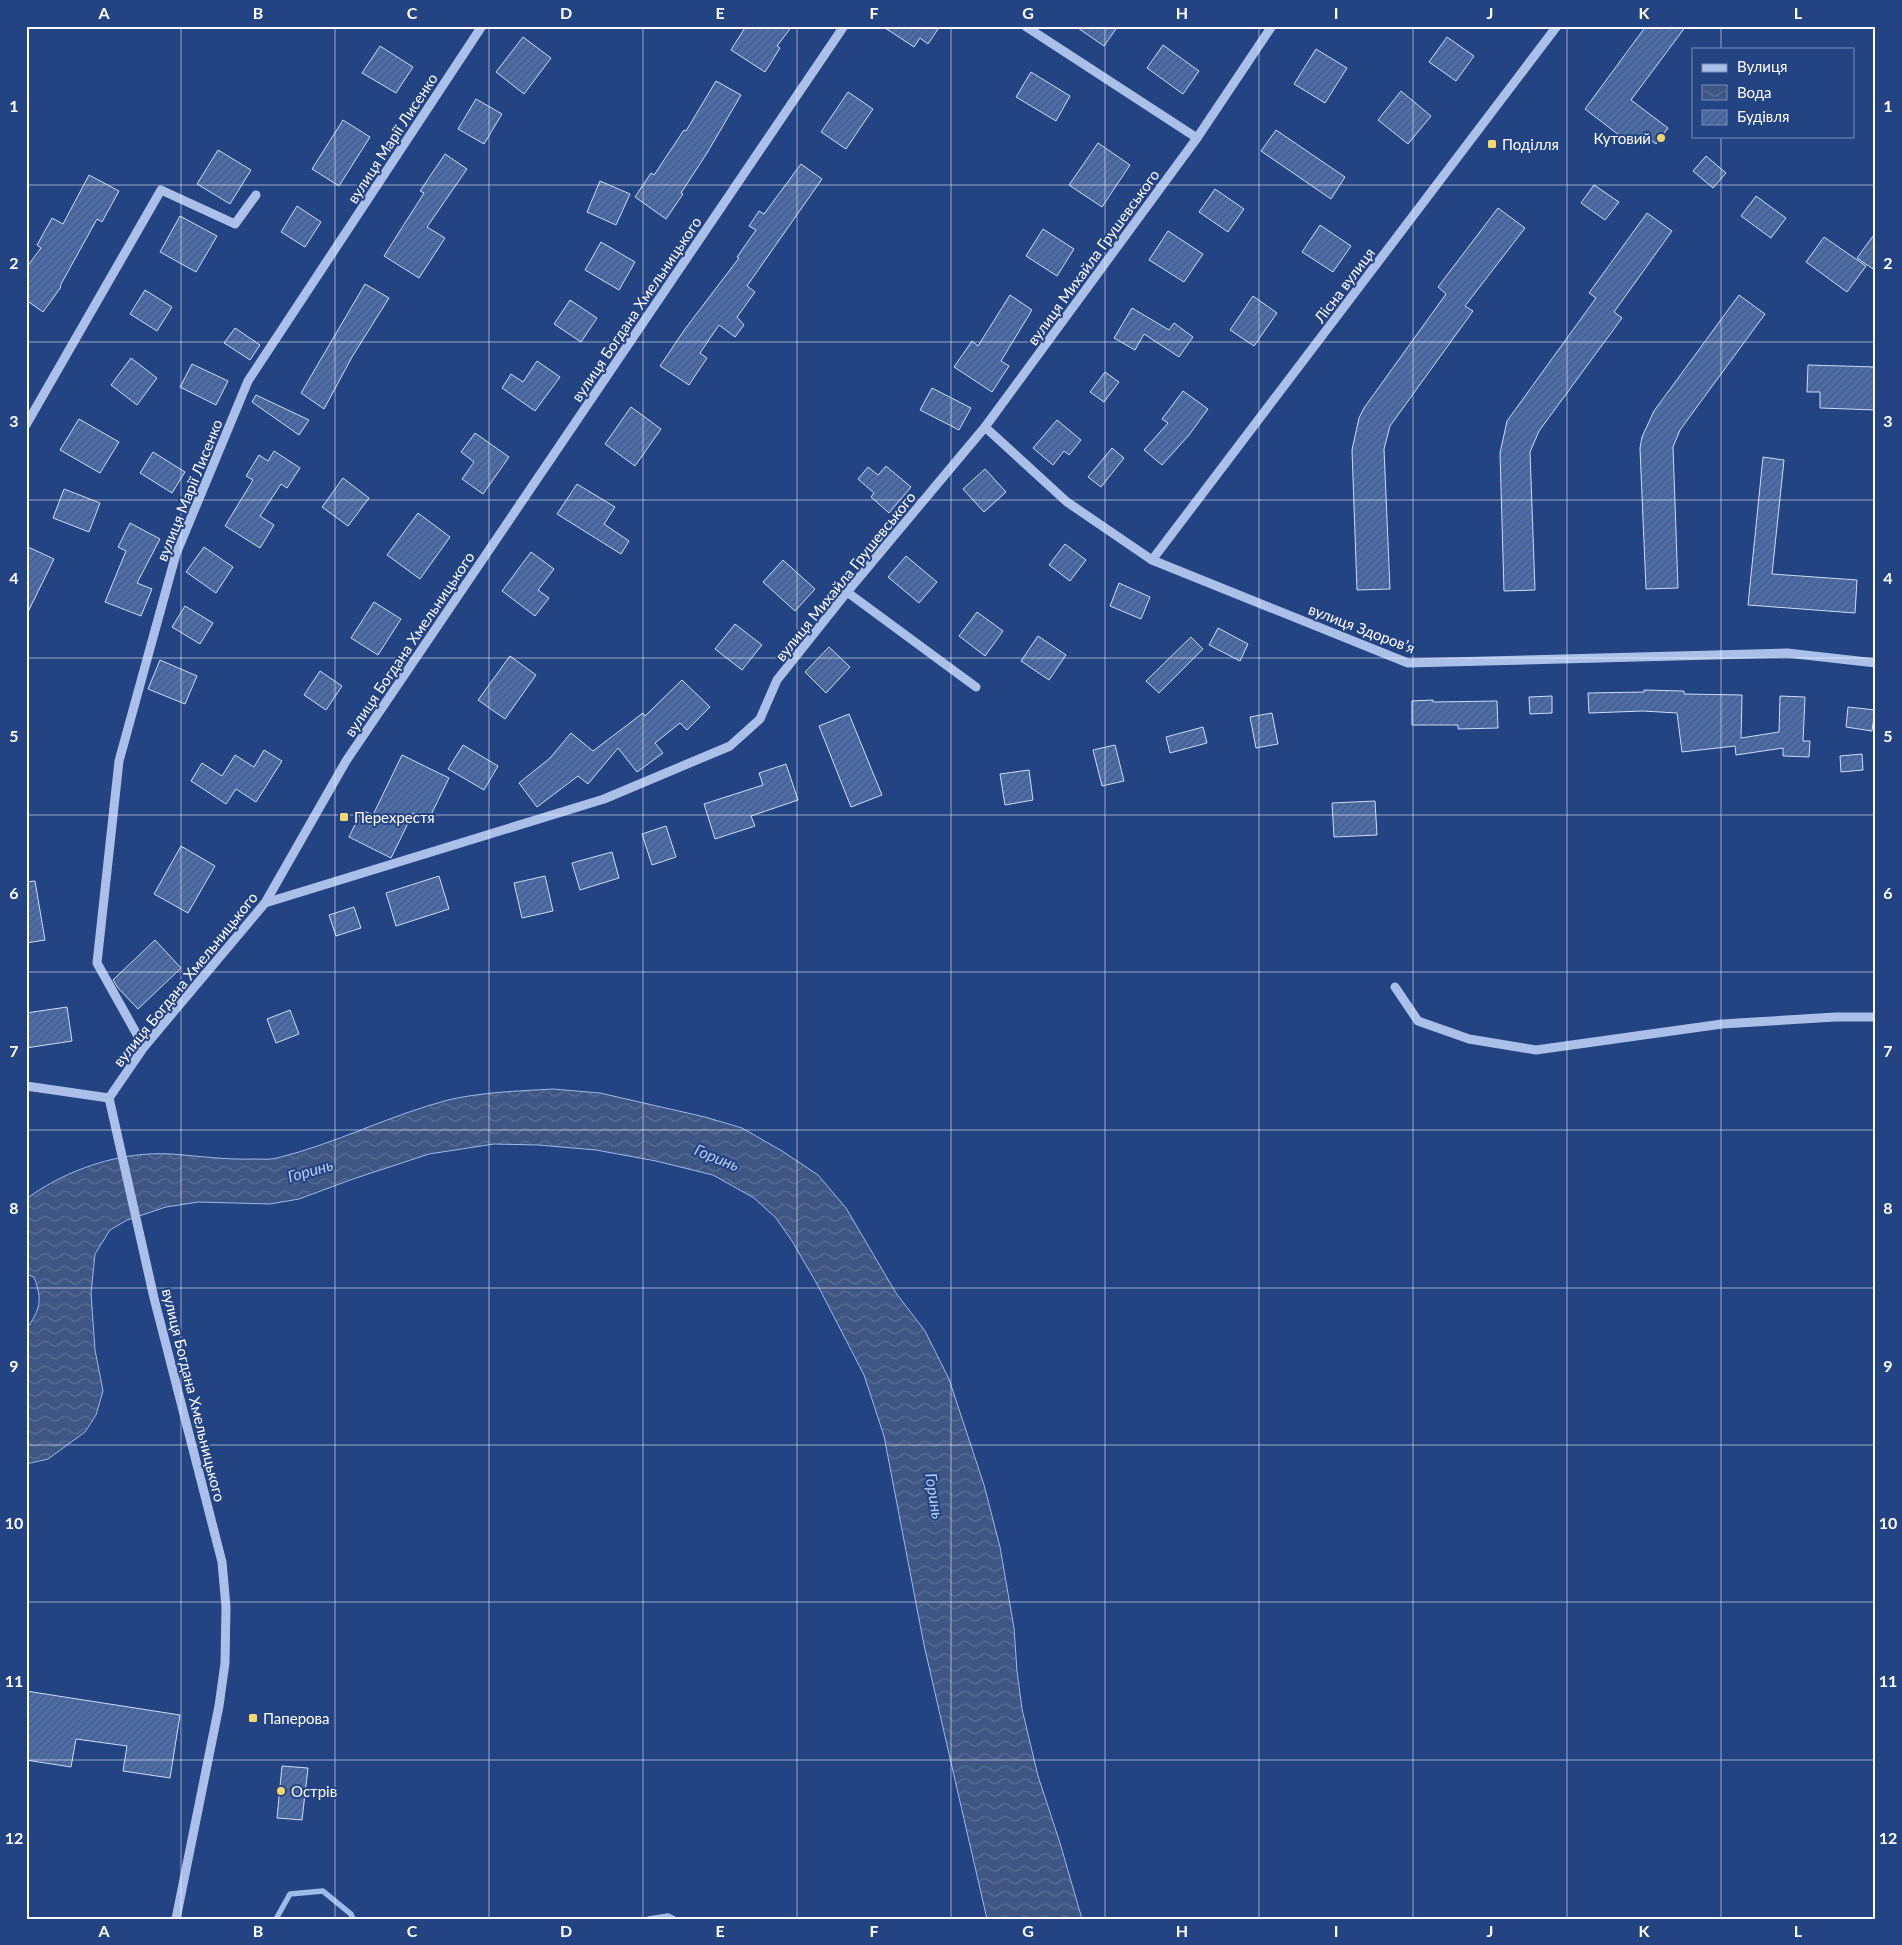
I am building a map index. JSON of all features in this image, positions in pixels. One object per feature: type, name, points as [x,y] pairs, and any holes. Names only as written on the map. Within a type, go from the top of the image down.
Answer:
[{"type":"street","name":"вулиця Марії Лисенко","points":[[144,1047],[97,963],[119,761],[176,554],[248,381],[482,26]]},
{"type":"street","name":"вулиця Богдана Хмельницького","points":[[176,1919],[219,1706],[225,1662],[226,1607],[222,1562],[154,1298],[109,1098],[144,1047],[265,903],[352,753],[844,26]]},
{"type":"street","points":[[1025,26],[1197,138]]},
{"type":"street","name":"вулиця Михайла Грушевського","points":[[265,903],[604,799],[730,746],[760,719],[777,680],[847,592],[985,427],[1197,138],[1272,26]]},
{"type":"street","name":"Лісна вулиця","points":[[1152,560],[1557,26]]},
{"type":"street","points":[[26,425],[160,190],[235,224],[256,195]]},
{"type":"street","name":"вулиця Здоровʼя","points":[[985,427],[1067,502],[1152,560],[1408,663],[1787,653],[1876,663]]},
{"type":"street","points":[[847,592],[976,687]]},
{"type":"street","points":[[1395,987],[1418,1021],[1469,1040],[1536,1050],[1722,1024],[1835,1017],[1876,1017]]},
{"type":"street","points":[[26,1086],[109,1098]]},
{"type":"water","name":"Горинь","points":[[553,1089],[600,1093],[705,1117],[742,1128],[782,1151],[818,1175],[846,1208],[896,1293],[925,1331],[949,1379],[984,1485],[1000,1547],[1014,1628],[1022,1709],[1038,1776],[1082,1919],[987,1919],[924,1645],[884,1436],[864,1375],[817,1284],[776,1218],[754,1198],[713,1175],[656,1161],[596,1150],[538,1145],[494,1144],[429,1154],[299,1199],[270,1204],[198,1202],[166,1207],[127,1220],[110,1230],[95,1254],[91,1293],[95,1350],[103,1391],[96,1415],[85,1432],[48,1459],[26,1464],[26,1330],[39,1305],[39,1292],[34,1277],[26,1274],[26,1199],[59,1179],[95,1164],[114,1159],[152,1154],[171,1154],[233,1159],[274,1159],[320,1145],[405,1113],[448,1100],[514,1091]]},
{"type":"building","points":[[746,26],[792,26],[777,46],[780,48],[765,72],[731,50]]},
{"type":"building","points":[[882,26],[940,26],[928,44],[920,38],[914,47]]},
{"type":"building","points":[[1075,26],[1118,26],[1104,46]]},
{"type":"building","points":[[1646,26],[1686,26],[1631,100],[1668,128],[1656,144],[1643,134],[1628,142],[1585,109]]},
{"type":"building","points":[[523,37],[551,58],[524,94],[496,72]]},
{"type":"building","points":[[1447,37],[1474,56],[1456,81],[1429,62]]},
{"type":"building","points":[[1163,45],[1199,71],[1183,94],[1147,68]]},
{"type":"building","points":[[380,46],[413,67],[396,93],[362,73]]},
{"type":"building","points":[[1316,49],[1347,68],[1325,103],[1294,84]]},
{"type":"building","points":[[1031,72],[1070,96],[1056,121],[1016,97]]},
{"type":"building","points":[[716,81],[741,95],[681,193],[683,194],[666,219],[635,197],[651,173],[654,175],[684,130],[686,131]]},
{"type":"building","points":[[1401,91],[1431,116],[1408,144],[1378,120]]},
{"type":"building","points":[[848,92],[873,109],[846,149],[821,132]]},
{"type":"building","points":[[476,99],[502,114],[484,144],[458,129]]},
{"type":"building","points":[[343,120],[370,137],[339,186],[312,169]]},
{"type":"building","points":[[1276,130],[1345,177],[1331,199],[1261,151]]},
{"type":"building","points":[[1098,143],[1130,165],[1102,207],[1069,185]]},
{"type":"building","points":[[218,150],[251,170],[230,204],[197,184]]},
{"type":"building","points":[[445,154],[467,169],[427,227],[445,238],[419,278],[384,256],[424,193],[420,191]]},
{"type":"building","points":[[1706,156],[1726,173],[1713,188],[1693,171]]},
{"type":"building","points":[[801,164],[822,179],[747,286],[755,292],[737,317],[744,325],[735,337],[719,325],[700,353],[707,358],[689,385],[660,366],[685,329],[739,258],[737,257],[756,230],[749,226],[759,211],[764,214]]},
{"type":"building","points":[[89,175],[119,191],[102,222],[97,219],[61,287],[43,312],[26,300],[26,268],[41,248],[37,245],[52,218],[63,224]]},
{"type":"building","points":[[600,181],[630,194],[616,225],[587,212]]},
{"type":"building","points":[[1594,185],[1619,202],[1605,220],[1581,203]]},
{"type":"building","points":[[1215,189],[1244,209],[1228,232],[1199,212]]},
{"type":"building","points":[[1756,196],[1786,218],[1771,238],[1741,216]]},
{"type":"building","points":[[297,206],[321,222],[305,247],[281,232]]},
{"type":"building","points":[[1498,208],[1525,228],[1465,306],[1473,311],[1390,426],[1384,449],[1390,589],[1357,590],[1352,450],[1359,418],[1364,408],[1446,294],[1438,287]]},
{"type":"building","points":[[1647,213],[1672,231],[1614,312],[1622,318],[1539,431],[1530,452],[1535,590],[1504,591],[1500,453],[1507,421],[1596,298],[1589,293]]},
{"type":"building","points":[[180,216],[217,236],[196,272],[160,252]]},
{"type":"building","points":[[1320,225],[1351,246],[1333,272],[1302,252]]},
{"type":"building","points":[[1043,229],[1074,249],[1057,276],[1026,256]]},
{"type":"building","points":[[1168,231],[1203,254],[1184,282],[1149,260]]},
{"type":"building","points":[[1876,232],[1876,271],[1857,258]]},
{"type":"building","points":[[1824,237],[1866,266],[1847,292],[1806,262]]},
{"type":"building","points":[[601,242],[635,262],[619,290],[585,270]]},
{"type":"building","points":[[365,284],[389,298],[352,357],[324,409],[301,393]]},
{"type":"building","points":[[145,290],[172,307],[157,331],[130,314]]},
{"type":"building","points":[[1010,295],[1032,310],[1001,361],[1009,366],[992,392],[954,367],[972,341],[978,346]]},
{"type":"building","points":[[1739,295],[1765,314],[1680,430],[1673,447],[1678,588],[1646,589],[1640,448],[1642,437],[1654,411]]},
{"type":"building","points":[[1253,296],[1277,313],[1254,346],[1230,330]]},
{"type":"building","points":[[570,300],[597,318],[581,342],[554,324]]},
{"type":"building","points":[[1132,308],[1169,330],[1174,323],[1193,337],[1179,357],[1144,334],[1135,350],[1114,338]]},
{"type":"building","points":[[235,328],[260,345],[250,360],[224,343]]},
{"type":"building","points":[[131,358],[157,378],[137,405],[111,385]]},
{"type":"building","points":[[537,361],[560,377],[535,411],[502,388],[511,374],[523,382]]},
{"type":"building","points":[[192,364],[228,381],[216,405],[180,387]]},
{"type":"building","points":[[1808,365],[1876,367],[1876,410],[1820,408],[1820,392],[1807,392]]},
{"type":"building","points":[[1105,372],[1119,382],[1104,402],[1090,392]]},
{"type":"building","points":[[932,388],[971,408],[959,430],[920,410]]},
{"type":"building","points":[[1183,391],[1208,409],[1189,435],[1162,465],[1144,450],[1168,423],[1162,419]]},
{"type":"building","points":[[256,395],[309,420],[299,435],[252,402]]},
{"type":"building","points":[[631,407],[661,429],[635,466],[605,444]]},
{"type":"building","points":[[79,419],[119,442],[100,473],[60,450]]},
{"type":"building","points":[[1057,420],[1081,440],[1069,455],[1064,451],[1053,465],[1033,448]]},
{"type":"building","points":[[475,433],[509,457],[483,494],[462,479],[474,462],[461,452]]},
{"type":"building","points":[[1112,448],[1124,458],[1101,487],[1088,477]]},
{"type":"building","points":[[274,451],[300,468],[287,488],[281,484],[260,516],[274,525],[260,548],[225,526],[253,480],[246,476],[259,455],[268,461]]},
{"type":"building","points":[[153,452],[185,472],[172,493],[140,473]]},
{"type":"building","points":[[1763,457],[1784,460],[1772,574],[1857,580],[1855,613],[1748,605]]},
{"type":"building","points":[[886,466],[911,487],[889,513],[871,497],[874,493],[858,479],[868,467],[878,475]]},
{"type":"building","points":[[985,469],[1006,492],[984,512],[963,489]]},
{"type":"building","points":[[343,478],[369,498],[348,526],[322,507]]},
{"type":"building","points":[[577,484],[615,507],[604,524],[629,541],[621,554],[557,514]]},
{"type":"building","points":[[64,489],[100,503],[89,532],[53,518]]},
{"type":"building","points":[[418,513],[450,537],[420,579],[387,555]]},
{"type":"building","points":[[130,523],[160,539],[137,583],[152,589],[141,616],[105,602],[126,551],[118,547]]},
{"type":"building","points":[[1065,544],[1086,560],[1070,581],[1049,565]]},
{"type":"building","points":[[26,546],[54,559],[26,616]]},
{"type":"building","points":[[204,547],[233,567],[216,593],[186,572]]},
{"type":"building","points":[[531,552],[554,569],[538,590],[549,598],[535,616],[502,591]]},
{"type":"building","points":[[906,556],[937,582],[919,603],[888,577]]},
{"type":"building","points":[[783,560],[815,589],[795,611],[763,582]]},
{"type":"building","points":[[1119,583],[1150,597],[1141,619],[1110,606]]},
{"type":"building","points":[[374,602],[401,619],[378,655],[351,638]]},
{"type":"building","points":[[185,606],[213,623],[200,644],[172,627]]},
{"type":"building","points":[[977,612],[1003,631],[985,656],[959,636]]},
{"type":"building","points":[[735,624],[762,645],[742,670],[715,649]]},
{"type":"building","points":[[1218,628],[1248,644],[1240,661],[1209,645]]},
{"type":"building","points":[[1038,636],[1066,655],[1049,680],[1021,661]]},
{"type":"building","points":[[1191,637],[1203,649],[1159,693],[1146,681]]},
{"type":"building","points":[[829,647],[850,667],[826,693],[805,672]]},
{"type":"building","points":[[510,656],[536,675],[505,719],[478,700]]},
{"type":"building","points":[[160,660],[197,676],[185,704],[148,689]]},
{"type":"building","points":[[320,671],[342,686],[326,710],[304,695]]},
{"type":"building","points":[[682,680],[710,707],[687,730],[680,723],[655,743],[663,753],[637,772],[618,748],[588,784],[578,776],[537,807],[519,783],[550,758],[571,733],[593,751],[643,713],[645,716]]},
{"type":"building","points":[[1644,690],[1684,691],[1684,694],[1742,695],[1741,738],[1779,732],[1780,696],[1805,697],[1803,741],[1810,741],[1809,757],[1783,756],[1783,748],[1736,755],[1735,746],[1682,752],[1677,713],[1643,711],[1589,713],[1588,693],[1644,692]]},
{"type":"building","points":[[1552,696],[1552,713],[1530,714],[1529,697]]},
{"type":"building","points":[[1433,700],[1433,702],[1497,701],[1498,728],[1458,729],[1458,725],[1412,725],[1412,701]]},
{"type":"building","points":[[1848,707],[1875,710],[1872,731],[1846,727]]},
{"type":"building","points":[[1272,713],[1278,744],[1256,748],[1250,717]]},
{"type":"building","points":[[849,714],[882,795],[851,807],[819,726]]},
{"type":"building","points":[[1203,727],[1207,743],[1170,753],[1166,737]]},
{"type":"building","points":[[463,745],[498,766],[484,790],[448,769]]},
{"type":"building","points":[[1115,745],[1124,781],[1102,786],[1093,750]]},
{"type":"building","points":[[264,750],[282,761],[256,802],[236,789],[226,804],[191,781],[202,763],[222,776],[235,755],[254,767]]},
{"type":"building","points":[[1862,754],[1863,770],[1841,772],[1840,756]]},
{"type":"building","points":[[402,755],[449,778],[428,821],[413,813],[391,858],[349,837],[362,810],[373,815]]},
{"type":"building","points":[[786,764],[798,800],[751,816],[755,826],[715,839],[704,804],[763,785],[759,773]]},
{"type":"building","points":[[1029,770],[1033,800],[1005,805],[1000,774]]},
{"type":"building","points":[[1375,801],[1377,835],[1334,837],[1332,803]]},
{"type":"building","points":[[666,826],[676,857],[652,865],[642,834]]},
{"type":"building","points":[[181,846],[215,866],[188,913],[154,894]]},
{"type":"building","points":[[612,852],[619,878],[580,890],[572,863]]},
{"type":"building","points":[[439,876],[449,909],[396,926],[386,893]]},
{"type":"building","points":[[545,876],[553,911],[522,918],[514,883]]},
{"type":"building","points":[[35,881],[45,940],[26,943],[26,882]]},
{"type":"building","points":[[354,907],[361,928],[336,936],[329,915]]},
{"type":"building","points":[[155,940],[181,968],[138,1009],[113,980]]},
{"type":"building","points":[[67,1007],[72,1041],[26,1048],[26,1013]]},
{"type":"building","points":[[290,1010],[299,1034],[276,1043],[267,1019]]},
{"type":"building","points":[[26,1691],[180,1715],[170,1778],[123,1771],[127,1746],[76,1739],[71,1767],[26,1760]]},
{"type":"building","points":[[282,1766],[308,1768],[302,1820],[277,1818]]},
{"type":"waterway","points":[[276,1919],[290,1894],[323,1891],[351,1914],[353,1919]]},
{"type":"waterway","points":[[649,1919],[668,1916],[674,1919]]},
{"type":"place","name":"Кутовий","points":[[1661,138]]},
{"type":"place","name":"Поділля","points":[[1492,144]]},
{"type":"place","name":"Перехрестя","points":[[344,817]]},
{"type":"place","name":"Паперова","points":[[253,1718]]},
{"type":"place","name":"Острів","points":[[281,1791]]}]
